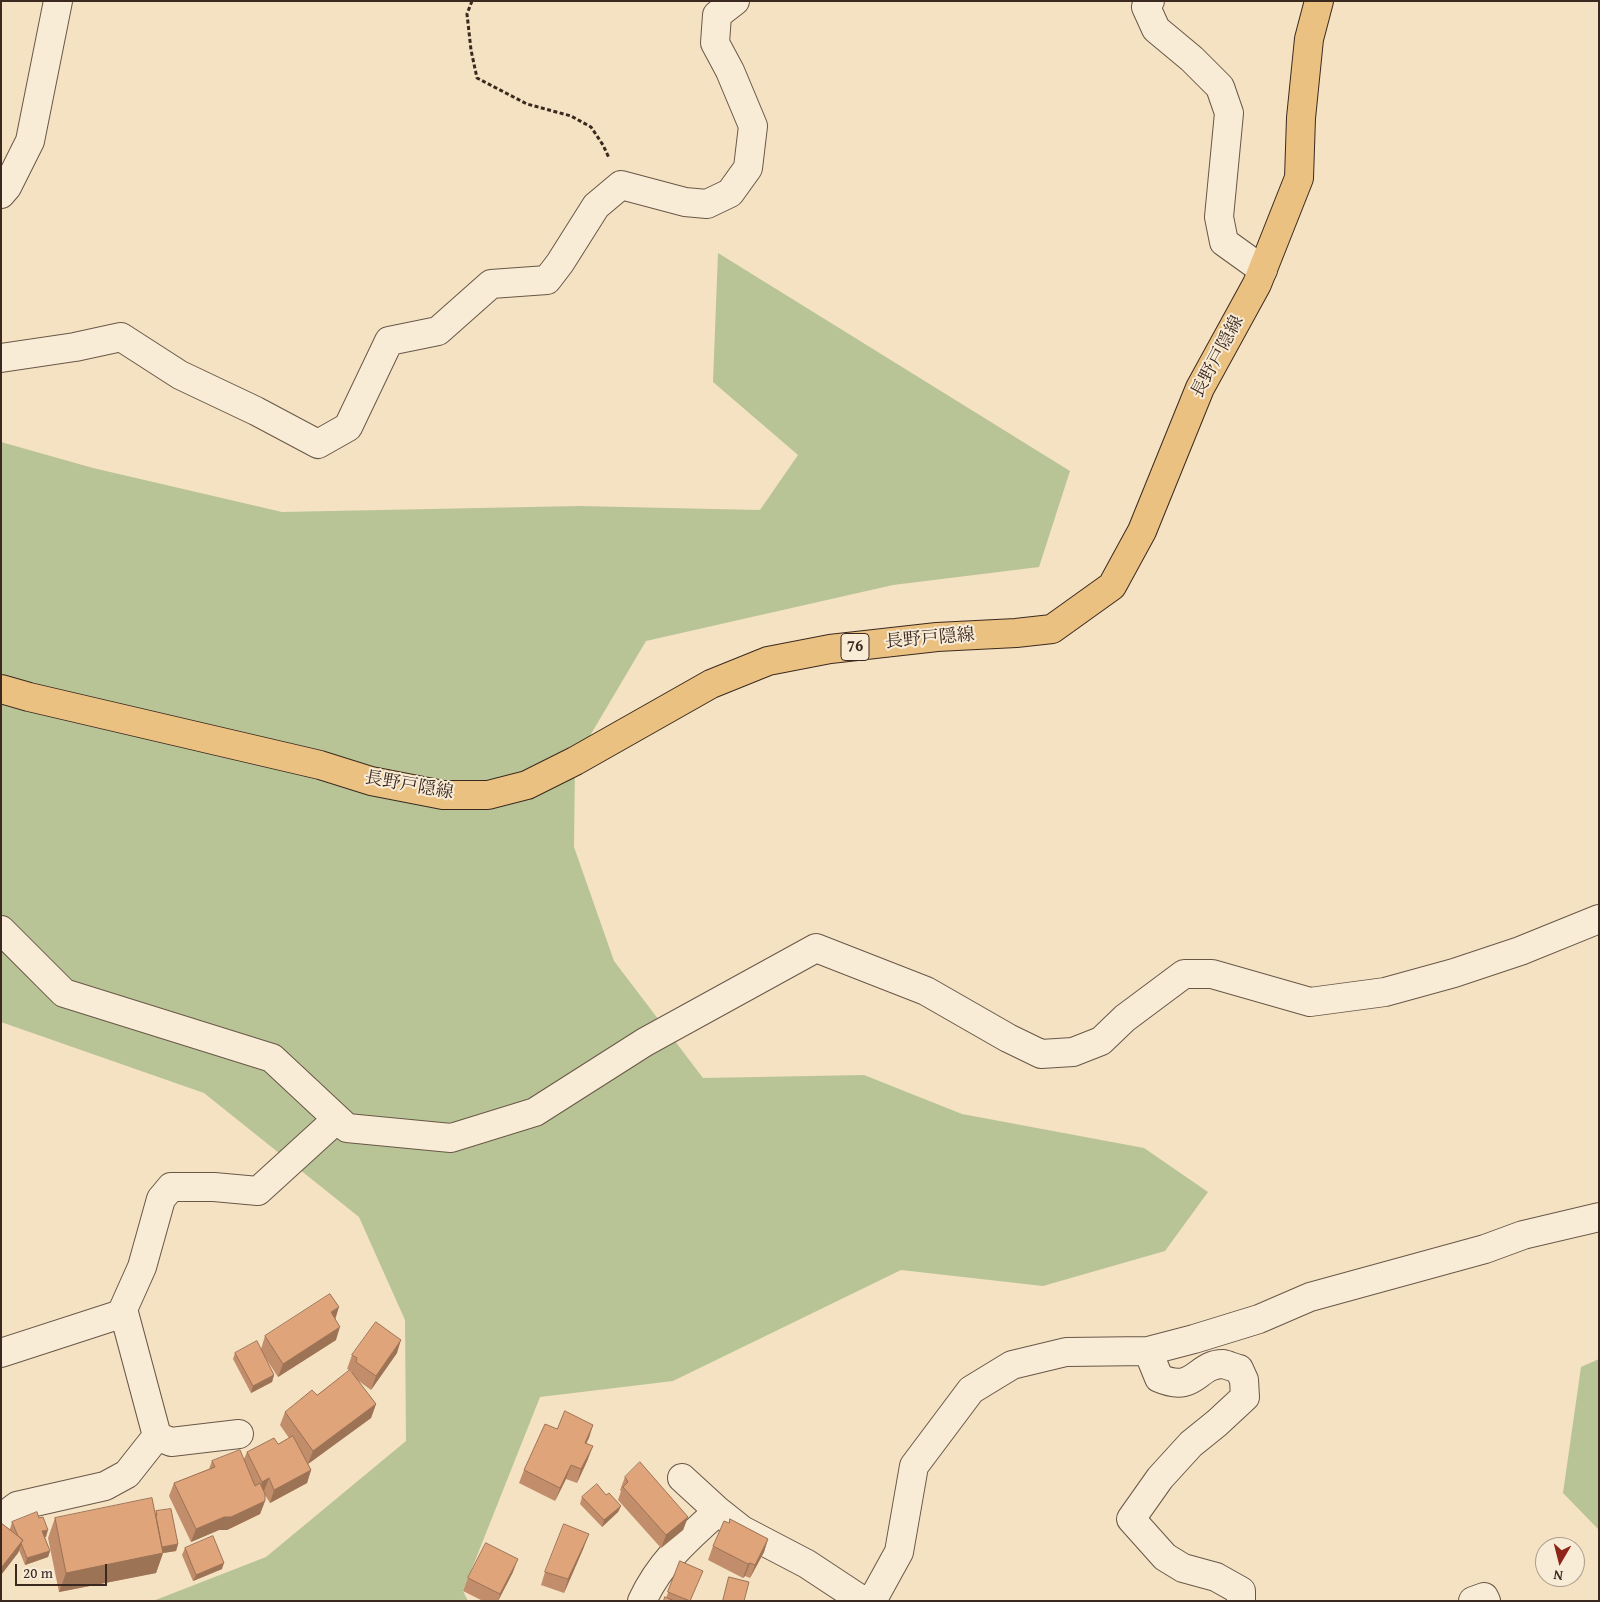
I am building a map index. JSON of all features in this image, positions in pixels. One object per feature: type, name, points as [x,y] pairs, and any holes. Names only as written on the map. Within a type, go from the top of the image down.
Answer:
[{"type":"main road","name":"長野戸隠線","points":[[1,689],[48,702],[320,765],[371,781],[442,795],[488,795],[527,785],[711,684],[768,661],[830,649],[937,637],[1052,629],[1112,586],[1142,531],[1200,388],[1263,270],[1299,178],[1301,118],[1308,49],[1319,1]]},
{"type":"street","points":[[1,194],[7,187],[30,141],[58,1]]},
{"type":"street","points":[[1,358],[75,348],[121,337],[180,375],[256,411],[318,444],[348,427],[389,341],[438,331],[491,284],[547,280],[596,206],[621,185],[685,202],[708,204],[730,193],[748,168],[753,126],[730,71],[715,43],[717,15],[735,1]]},
{"type":"street","points":[[1150,1],[1146,7],[1156,29],[1192,59],[1220,87],[1229,113],[1219,217],[1224,242],[1263,270]]},
{"type":"street","points":[[1,930],[64,993],[272,1058],[347,1128],[451,1138],[535,1112],[645,1042],[816,948],[926,991],[1040,1054],[1072,1052],[1101,1041],[1125,1018],[1184,974],[1212,974],[1310,1002],[1384,992],[1454,973],[1520,951],[1599,919]]},
{"type":"street","points":[[1,1353],[121,1314],[142,1267],[160,1199],[170,1187],[214,1187],[258,1191],[337,1119]]},
{"type":"street","points":[[872,1601],[899,1552],[914,1466],[971,1390],[1012,1365],[1066,1352],[1148,1351],[1259,1319],[1310,1297],[1485,1249],[1523,1235],[1599,1217]]},
{"type":"street","points":[[123,1309],[157,1436]]},
{"type":"street","points":[[1148,1351],[1159,1378],[1172,1383],[1182,1383],[1211,1367],[1223,1364],[1239,1369],[1244,1380],[1245,1397],[1217,1423],[1190,1444],[1160,1478],[1131,1518],[1165,1557],[1184,1568],[1216,1577],[1241,1591],[1241,1601]]},
{"type":"street","points":[[157,1436],[171,1442],[239,1434]]},
{"type":"street","points":[[1,1518],[17,1506],[105,1486],[127,1474],[157,1436]]},
{"type":"street","points":[[682,1478],[742,1530],[808,1564],[863,1601]]},
{"type":"street","points":[[642,1601],[651,1582],[680,1546],[718,1511]]},
{"type":"street","points":[[1473,1601],[1484,1597],[1486,1601]]},
{"type":"path","points":[[472,1],[467,14],[470,50],[478,78],[527,104],[571,116],[591,128],[603,145],[621,185]]},
{"type":"green space","points":[[718,253],[1070,471],[1039,567],[893,585],[646,641],[575,761],[574,847],[614,961],[703,1078],[864,1075],[962,1114],[1144,1148],[1208,1192],[1165,1251],[1043,1286],[901,1270],[673,1381],[540,1397],[463,1591],[468,1601],[153,1601],[266,1557],[406,1441],[405,1320],[359,1217],[204,1093],[1,1022],[1,442],[93,468],[282,512],[579,506],[760,510],[798,455],[713,382]]},
{"type":"green space","points":[[1599,1359],[1599,1530],[1563,1493],[1581,1367]]},
{"type":"building","points":[[330,1294],[339,1307],[331,1312],[340,1327],[283,1364],[265,1336]]},
{"type":"building","points":[[376,1322],[401,1340],[376,1376],[356,1362],[357,1358],[352,1355]]},
{"type":"building","points":[[257,1341],[274,1375],[253,1386],[235,1353]]},
{"type":"building","points":[[350,1370],[376,1404],[313,1451],[285,1412],[312,1390],[317,1395]]},
{"type":"building","points":[[565,1411],[593,1425],[585,1443],[593,1446],[581,1469],[571,1465],[560,1488],[524,1470],[545,1424],[557,1429]]},
{"type":"building","points":[[293,1436],[311,1470],[274,1490],[269,1478],[262,1482],[247,1452],[274,1438],[278,1444]]},
{"type":"building","points":[[240,1450],[255,1486],[260,1483],[265,1494],[265,1501],[231,1517],[224,1517],[196,1529],[174,1483],[215,1467],[212,1461]]},
{"type":"building","points":[[640,1462],[688,1517],[666,1535],[623,1487],[628,1482],[625,1477]]},
{"type":"building","points":[[597,1484],[606,1495],[609,1493],[621,1506],[604,1520],[582,1497]]},
{"type":"building","points":[[152,1498],[163,1553],[66,1573],[55,1518]]},
{"type":"building","points":[[171,1509],[178,1544],[162,1547],[156,1511]]},
{"type":"building","points":[[37,1512],[39,1518],[43,1517],[48,1530],[42,1531],[50,1551],[27,1558],[21,1543],[23,1540],[18,1536],[12,1522]]},
{"type":"building","points":[[730,1519],[768,1539],[755,1565],[748,1564],[713,1546],[724,1521],[729,1523]]},
{"type":"building","points":[[1,1523],[23,1540],[1,1568]]},
{"type":"building","points":[[564,1524],[589,1534],[568,1579],[545,1572]]},
{"type":"building","points":[[213,1536],[224,1563],[196,1575],[185,1548]]},
{"type":"building","points":[[486,1543],[518,1559],[500,1594],[468,1578]]},
{"type":"building","points":[[680,1561],[703,1571],[690,1601],[668,1592]]},
{"type":"building","points":[[729,1577],[749,1582],[744,1601],[723,1601]]},
{"type":"building","points":[[665,1597],[674,1601],[664,1601]]}]
